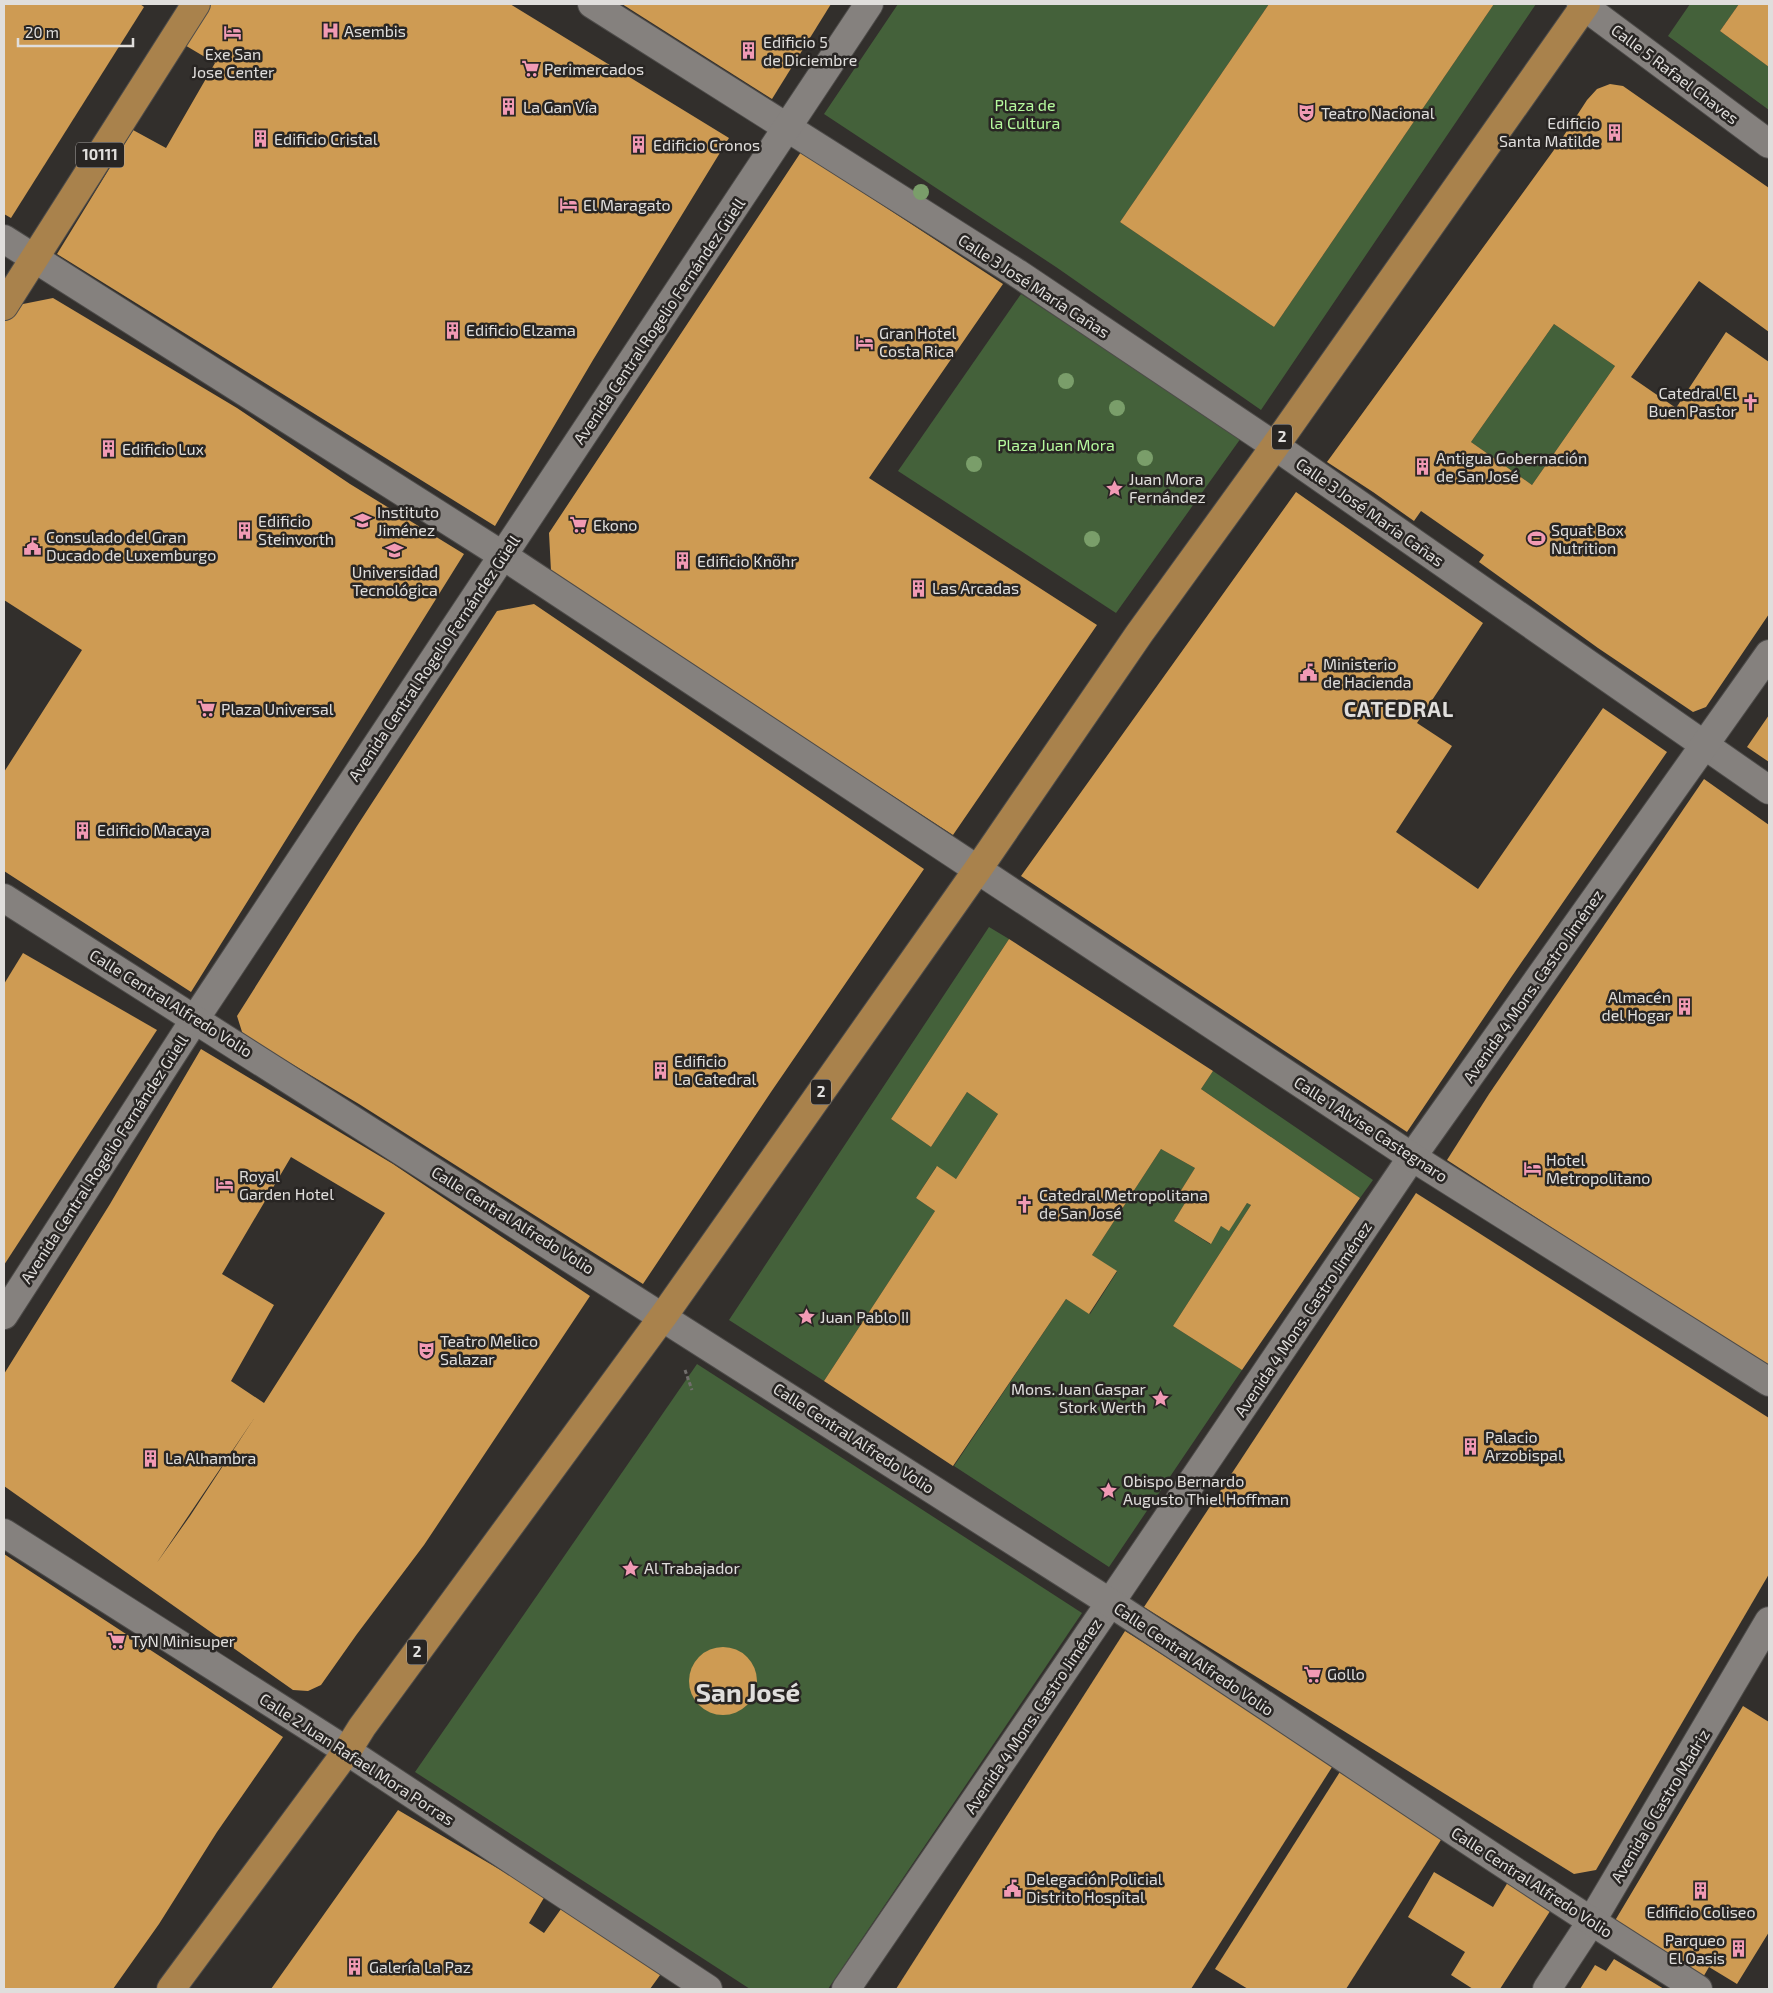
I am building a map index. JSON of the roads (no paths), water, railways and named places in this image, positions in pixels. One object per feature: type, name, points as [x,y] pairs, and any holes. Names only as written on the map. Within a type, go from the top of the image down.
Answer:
[{"type":"highway","name":"10111","points":[[4,306],[196,4]]},
{"type":"highway","name":"2","points":[[172,1989],[664,1315],[978,869],[1139,634],[1275,446],[1584,5]]},
{"type":"street","name":"Calle 3 José María Cañas","points":[[592,4],[1017,273],[1275,446],[1769,790]]},
{"type":"street","name":"Avenida Central Rogelio Fernández Güell","points":[[4,1315],[195,1019],[869,4]]},
{"type":"street","name":"Calle 5 Rafael Chaves","points":[[1584,5],[1769,144]]},
{"type":"street","name":"Calle 1 Alvise Castegnaro","points":[[4,239],[502,554],[1412,1157],[1769,1382]]},
{"type":"street","name":"Avenida 4 Mons. Castro Jiménez","points":[[846,1989],[1412,1157],[1769,654]]},
{"type":"street","name":"Calle Central Alfredo Volio","points":[[4,898],[664,1315],[1110,1603],[1592,1922],[1698,1989]]},
{"type":"street","name":"Calle 2 Juan Rafael Mora Porras","points":[[4,1533],[347,1751],[708,1989]]},
{"type":"street","name":"Avenida 6 Castro Madriz","points":[[1547,1989],[1592,1922],[1769,1621]]},
{"type":"place","name":"Asembis","points":[[330,31]]},
{"type":"place","name":"Exe San Jose Center","points":[[233,32]]},
{"type":"place","name":"Edificio 5 de Diciembre","points":[[749,51]]},
{"type":"place","name":"Perimercados","points":[[530,69]]},
{"type":"place","name":"La Gan Vía","points":[[509,107]]},
{"type":"place","name":"Teatro Nacional","points":[[1307,113]]},
{"type":"place","name":"Edificio Santa Matilde","points":[[1614,132]]},
{"type":"place","name":"Edificio Cristal","points":[[260,139]]},
{"type":"place","name":"Edificio Cronos","points":[[639,145]]},
{"type":"place","name":"El Maragato","points":[[569,205]]},
{"type":"place","name":"Edificio Elzama","points":[[452,330]]},
{"type":"place","name":"Gran Hotel Costa Rica","points":[[865,342]]},
{"type":"place","name":"Catedral El Buen Pastor","points":[[1751,402]]},
{"type":"place","name":"Edificio Lux","points":[[108,449]]},
{"type":"place","name":"Antigua Gobernación de San José","points":[[1422,467]]},
{"type":"place","name":"Juan Mora Fernández","points":[[1115,488]]},
{"type":"place","name":"Instituto Jiménez","points":[[363,521]]},
{"type":"place","name":"Ekono","points":[[579,525]]},
{"type":"place","name":"Edificio Steinvorth","points":[[244,530]]},
{"type":"place","name":"Squat Box Nutrition","points":[[1537,539]]},
{"type":"place","name":"Consulado del Gran Ducado de Luxemburgo","points":[[32,546]]},
{"type":"place","name":"Universidad Tecnológica","points":[[395,551]]},
{"type":"place","name":"Edificio Knöhr","points":[[683,561]]},
{"type":"place","name":"Las Arcadas","points":[[918,588]]},
{"type":"place","name":"Ministerio de Hacienda","points":[[1309,673]]},
{"type":"place","name":"Plaza Universal","points":[[207,709]]},
{"type":"place","name":"Edificio Macaya","points":[[83,830]]},
{"type":"place","name":"Almacén del Hogar","points":[[1685,1006]]},
{"type":"place","name":"Edificio La Catedral","points":[[660,1070]]},
{"type":"place","name":"Hotel Metropolitano","points":[[1532,1169]]},
{"type":"place","name":"Royal Garden Hotel","points":[[225,1185]]},
{"type":"place","name":"Catedral Metropolitana de San José","points":[[1025,1204]]},
{"type":"place","name":"Juan Pablo II","points":[[806,1317]]},
{"type":"place","name":"Teatro Melico Salazar","points":[[426,1350]]},
{"type":"place","name":"Mons. Juan Gaspar Stork Werth","points":[[1160,1398]]},
{"type":"place","name":"Palacio Arzobispal","points":[[1471,1446]]},
{"type":"place","name":"La Alhambra","points":[[151,1458]]},
{"type":"place","name":"Obispo Bernardo Augusto Thiel Hoffman","points":[[1109,1490]]},
{"type":"place","name":"Al Trabajador","points":[[630,1568]]},
{"type":"place","name":"TyN Minisuper","points":[[117,1641]]},
{"type":"place","name":"Gollo","points":[[1313,1674]]},
{"type":"place","name":"Delegación Policial Distrito Hospital","points":[[1012,1888]]},
{"type":"place","name":"Edificio Coliseo","points":[[1701,1890]]},
{"type":"place","name":"Parqueo El Oasis","points":[[1739,1949]]},
{"type":"place","name":"Galería La Paz","points":[[355,1967]]},
{"type":"district","name":"CATEDRAL","points":[[1399,710]]},
{"type":"district","name":"San José","points":[[748,1693]]},
{"type":"park label","name":"Plaza de la Cultura","points":[[1025,114]]},
{"type":"park label","name":"Plaza Juan Mora","points":[[1056,445]]}]
